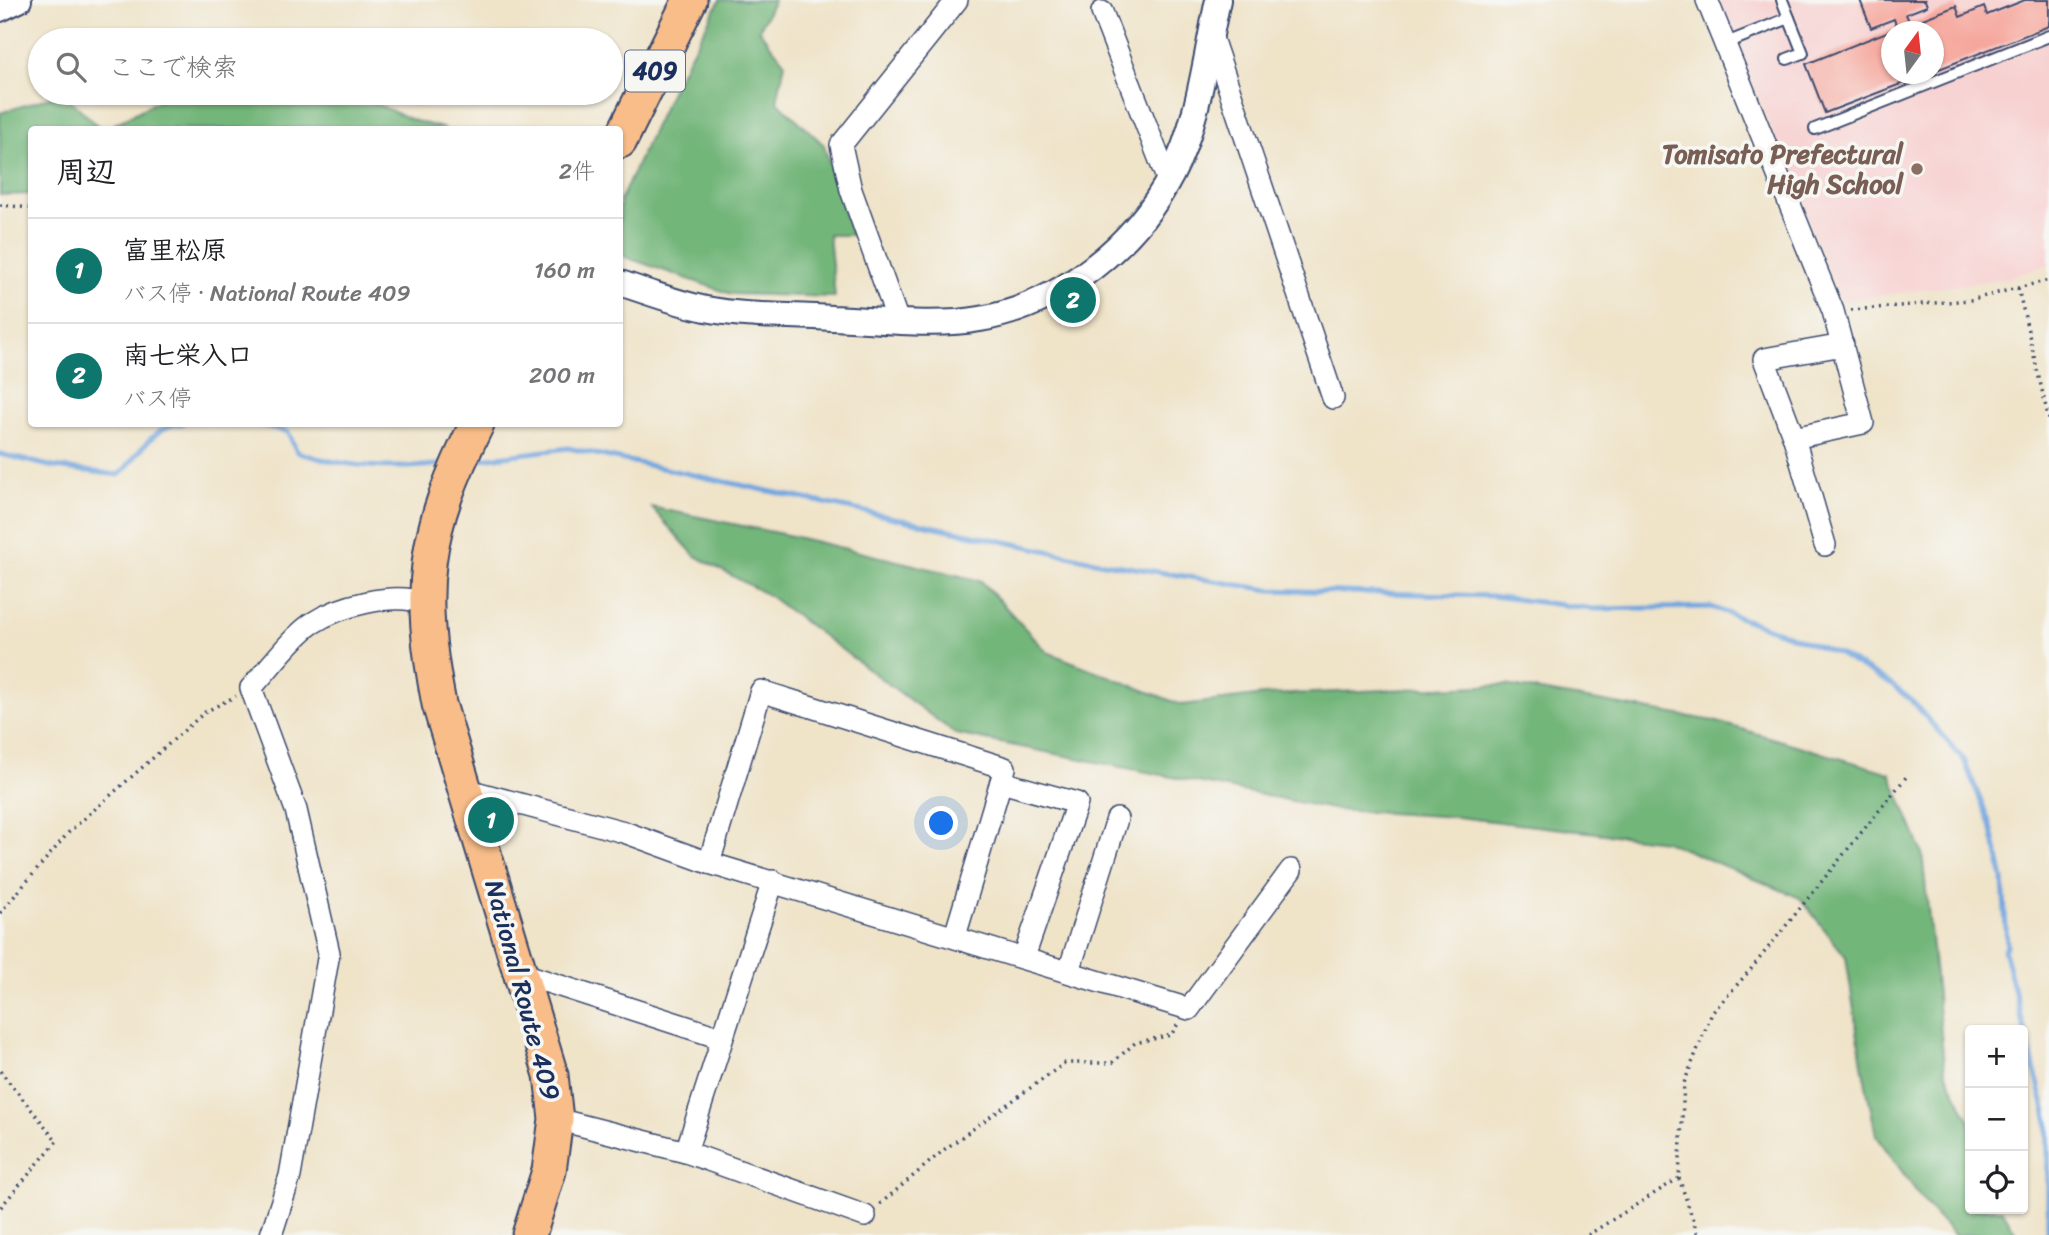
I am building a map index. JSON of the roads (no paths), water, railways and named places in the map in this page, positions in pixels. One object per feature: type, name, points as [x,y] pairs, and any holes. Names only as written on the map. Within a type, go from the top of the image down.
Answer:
[{"type":"highway","name":"409","points":[[623,135],[690,0]]},
{"type":"highway","name":"National Route 409","points":[[476,427],[445,490],[427,568],[427,645],[439,704],[551,1075],[556,1119],[549,1171],[529,1235]]},
{"type":"street","points":[[0,9],[19,0]]},
{"type":"street","points":[[898,321],[851,190],[841,145],[957,0]]},
{"type":"street","points":[[623,284],[708,309],[898,321],[980,319],[1030,304],[1073,283],[1111,251],[1143,219],[1168,180],[1190,125],[1218,0]]},
{"type":"street","points":[[1707,0],[1833,311],[1863,423],[1794,438]]},
{"type":"street","points":[[1102,12],[1168,180]]},
{"type":"street","points":[[1211,34],[1334,398]]},
{"type":"street","points":[[1825,545],[1794,438],[1764,359],[1843,345]]},
{"type":"street","points":[[271,1235],[290,1176],[329,953],[296,810],[251,688],[310,625],[359,604],[394,598],[412,598],[425,603]]},
{"type":"street","points":[[709,863],[761,691],[1005,768],[955,936]]},
{"type":"street","points":[[1001,782],[1077,803],[1024,957]]},
{"type":"street","points":[[464,789],[624,832],[709,863],[1189,1009],[1290,870]]},
{"type":"street","points":[[1069,971],[1117,819]]},
{"type":"street","points":[[687,1152],[773,881]]},
{"type":"street","points":[[520,973],[721,1038]]},
{"type":"street","points":[[556,1119],[687,1152],[865,1216]]},
{"type":"lane","points":[[1782,0],[1803,52],[1787,59]]},
{"type":"lane","points":[[1724,44],[1789,18]]},
{"type":"lane","points":[[1815,129],[2049,36]]},
{"type":"waterway","points":[[0,454],[54,467],[119,475],[154,435],[168,427]]},
{"type":"waterway","points":[[269,427],[288,432],[297,452],[334,461],[390,467],[446,464]]},
{"type":"waterway","points":[[473,460],[568,448],[1104,563],[1270,590],[1492,596],[1593,609],[1711,607],[1839,654],[1889,683],[1910,699],[1964,760],[1991,826],[2003,879],[2007,945],[2004,950],[2048,1121],[2048,1235]]},
{"type":"place","name":"Tomisato Prefectural High School","points":[[1917,169]]},
{"type":"place","name":"南七栄入口","points":[[1073,300]]},
{"type":"place","name":"富里松原","points":[[491,820]]}]
